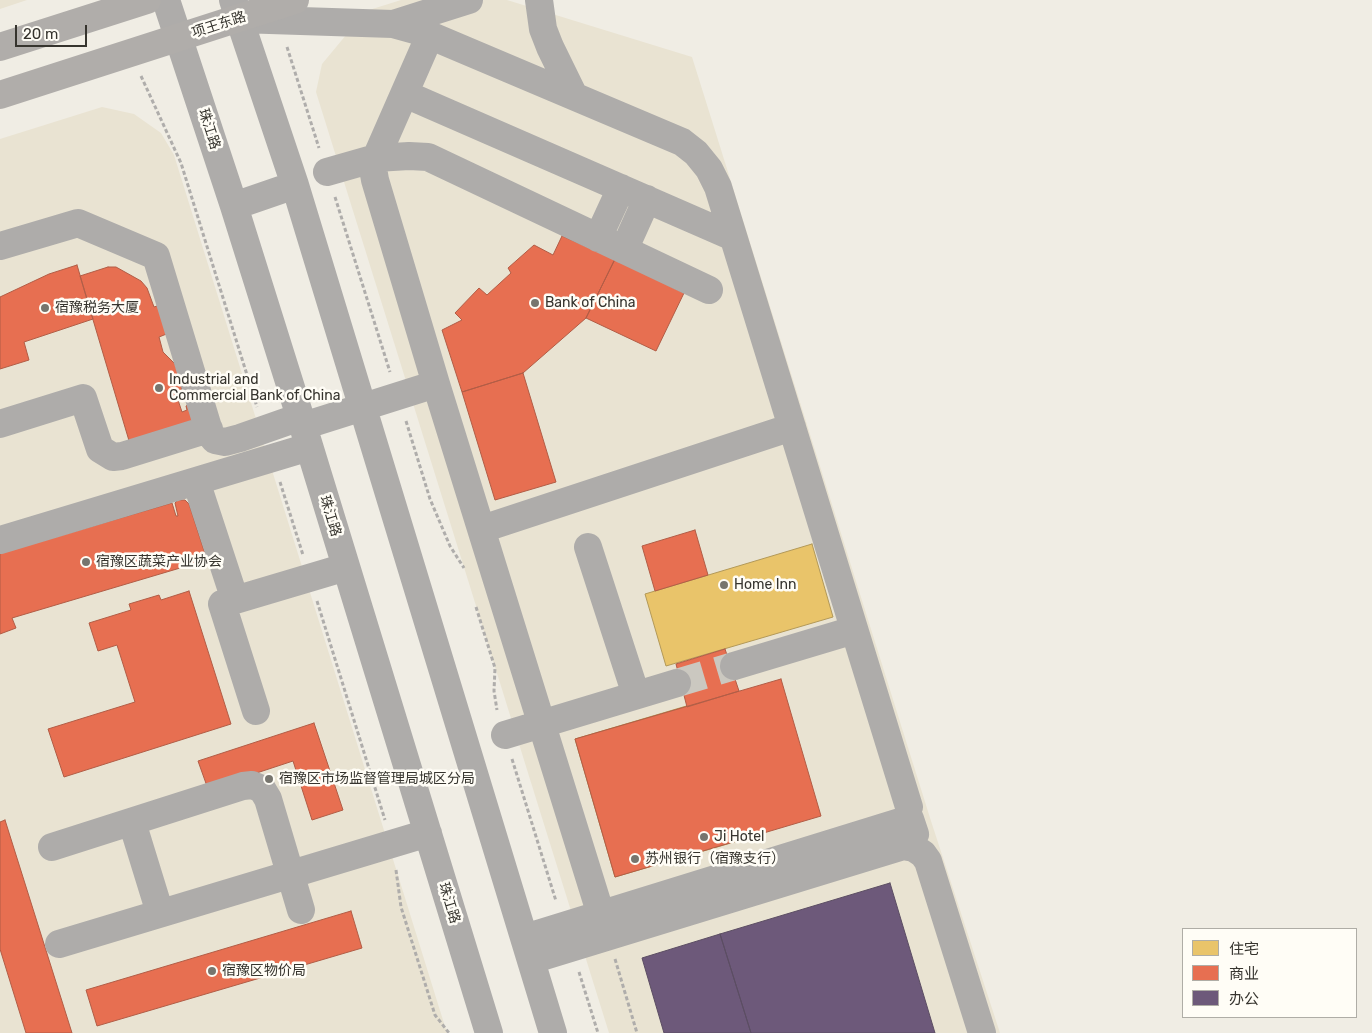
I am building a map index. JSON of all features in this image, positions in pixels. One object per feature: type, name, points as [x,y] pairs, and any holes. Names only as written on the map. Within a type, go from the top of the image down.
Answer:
[{"type":"main road","points":[[0,47],[147,0]]},
{"type":"main road","name":"项王东路","points":[[0,95],[179,38],[236,9],[286,10]]},
{"type":"street","name":"珠江路","points":[[166,0],[234,206],[304,430],[487,1032]]},
{"type":"street","points":[[393,24],[469,0]]},
{"type":"street","points":[[538,0],[543,28],[550,47],[574,96]]},
{"type":"street","points":[[236,9],[295,185],[553,1033]]},
{"type":"street","points":[[286,10],[393,24],[430,35],[682,142],[696,153],[709,169],[718,187],[734,237],[909,807]]},
{"type":"street","points":[[430,35],[376,158],[374,180],[597,902]]},
{"type":"street","points":[[404,94],[734,237]]},
{"type":"street","points":[[327,172],[376,158],[409,156],[428,158],[709,290]]},
{"type":"street","points":[[234,206],[295,185]]},
{"type":"street","points":[[598,238],[621,188]]},
{"type":"street","points":[[624,250],[647,199]]},
{"type":"street","points":[[0,246],[78,223],[156,256],[210,434],[215,440],[225,442],[264,430],[304,430]]},
{"type":"street","points":[[0,540],[273,458],[304,430],[362,407],[436,384]]},
{"type":"street","points":[[0,424],[83,398],[100,449],[113,457],[122,456],[209,429]]},
{"type":"street","points":[[482,530],[792,427]]},
{"type":"street","points":[[196,481],[234,600]]},
{"type":"street","points":[[588,547],[636,696]]},
{"type":"street","points":[[256,711],[222,604],[346,567]]},
{"type":"street","points":[[734,666],[854,630]]},
{"type":"street","points":[[505,735],[677,683]]},
{"type":"street","points":[[52,847],[243,786],[252,785],[262,789],[268,799],[301,910]]},
{"type":"street","points":[[528,949],[568,937],[910,819],[915,834],[903,846]]},
{"type":"street","points":[[132,822],[160,914]]},
{"type":"street","points":[[59,944],[428,833]]},
{"type":"street","points":[[568,937],[608,936],[903,846],[914,848],[923,854],[928,862],[982,1033]]},
{"type":"path","points":[[286,10],[327,172],[430,499],[450,546],[463,566],[466,576]]},
{"type":"path","points":[[130,53],[181,163],[264,430]]},
{"type":"path","points":[[273,458],[393,844],[401,907],[435,1015],[449,1033]]},
{"type":"path","points":[[475,603],[494,668],[496,706],[598,1033]]},
{"type":"path","points":[[608,936],[637,1033]]},
{"type":"shaded area","points":[[0,0],[27,0],[0,9]]},
{"type":"shaded area","points":[[401,0],[507,0],[692,57],[931,821],[1000,1033],[609,1033],[316,92],[322,64],[366,11]]},
{"type":"shaded area","points":[[102,107],[134,114],[161,133],[174,155],[447,1033],[0,1033],[0,139]]},
{"type":"building: 住宅","points":[[812,544],[833,617],[666,666],[645,594]]},
{"type":"building: 住宅","points":[[700,702],[741,840],[615,877],[575,739]]},
{"type":"building: 商业","points":[[562,236],[615,259],[586,318],[523,373],[462,392],[442,330],[462,320],[455,313],[479,288],[487,295],[511,273],[508,268],[534,245],[553,255]]},
{"type":"building: 商业","points":[[615,259],[684,293],[656,351],[586,318]]},
{"type":"building: 商业","name":"宿豫税务大厦","points":[[77,265],[93,319],[24,342],[29,360],[0,369],[0,297],[49,274]]},
{"type":"building: 商业","points":[[108,267],[116,267],[141,281],[147,288],[154,307],[160,305],[169,333],[159,337],[163,352],[175,364],[182,384],[178,400],[182,412],[187,410],[186,406],[189,404],[199,427],[130,444],[80,276]]},
{"type":"building: 商业","points":[[523,373],[556,482],[495,500],[462,392]]},
{"type":"building: 商业","points":[[178,500],[185,500],[189,504],[207,560],[12,618],[16,628],[0,634],[0,553],[172,503],[176,516],[178,516],[175,503]]},
{"type":"building: 商业","points":[[695,530],[708,575],[655,591],[642,546]]},
{"type":"building: 商业","points":[[189,591],[231,724],[64,777],[48,729],[135,702],[117,645],[98,651],[89,623],[131,610],[129,604],[159,595],[161,600]]},
{"type":"building: 商业","points":[[725,649],[739,691],[687,707],[676,664]]},
{"type":"building: 商业","points":[[781,679],[821,816],[615,877],[575,739]]},
{"type":"building: 商业","points":[[314,723],[343,810],[312,820],[293,761],[208,789],[198,761]]},
{"type":"building: 商业","points":[[5,820],[72,1033],[26,1033],[0,949],[0,822]]},
{"type":"building: 商业","points":[[351,911],[362,948],[97,1026],[86,990]]},
{"type":"building: 办公","points":[[890,883],[935,1033],[751,1033],[720,934]]},
{"type":"building: 办公","points":[[720,934],[751,1033],[664,1033],[642,958]]},
{"type":"tunnel","points":[[677,683],[734,666]]},
{"type":"place","name":"Bank of China","points":[[535,303]]},
{"type":"place","name":"宿豫税务大厦","points":[[45,308]]},
{"type":"place","name":"Industrial and Commercial Bank of China","points":[[159,388]]},
{"type":"place","name":"宿豫区蔬菜产业协会","points":[[86,562]]},
{"type":"place","name":"Home Inn","points":[[724,585]]},
{"type":"place","name":"宿豫区市场监督管理局城区分局","points":[[269,779]]},
{"type":"place","name":"Ji Hotel","points":[[704,837]]},
{"type":"place","name":"苏州银行（宿豫支行）","points":[[635,859]]},
{"type":"place","name":"宿豫区物价局","points":[[212,971]]}]
